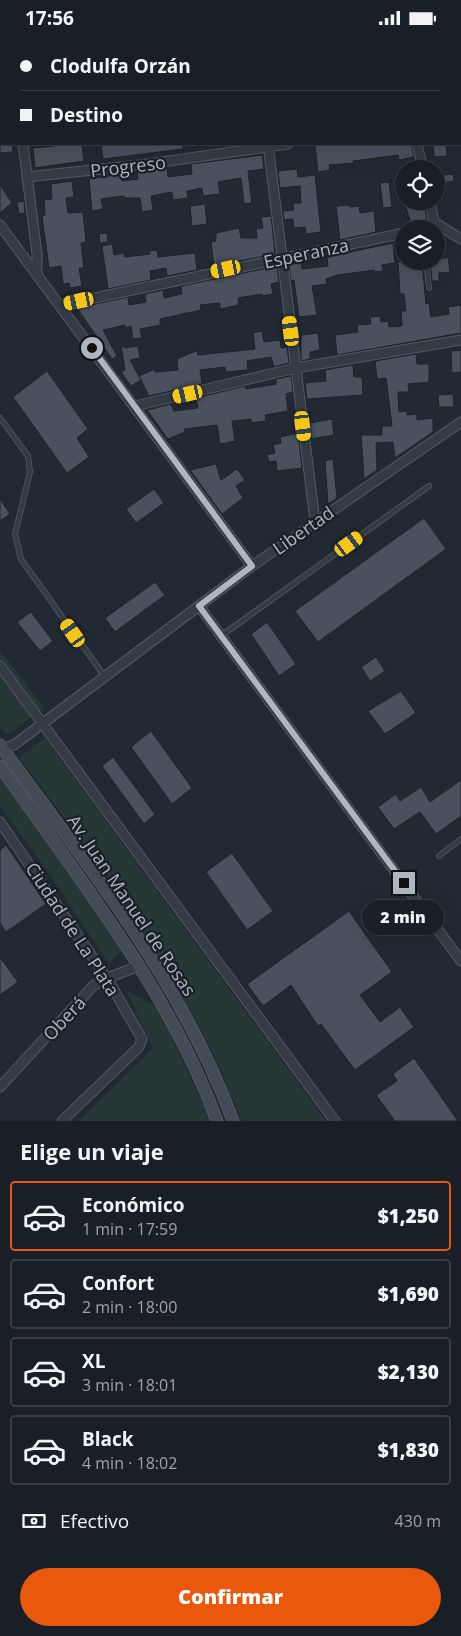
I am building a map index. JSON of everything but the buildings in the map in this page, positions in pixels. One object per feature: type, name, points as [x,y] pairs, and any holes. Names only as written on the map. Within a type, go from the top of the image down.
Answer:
[{"type":"main road","name":"Av. Juan Manuel de Rosas","points":[[1,748],[113,901],[154,962],[195,1033],[233,1121]]},
{"type":"main road","name":"Av. Juan Manuel de Rosas","points":[[0,766],[158,994],[187,1050],[217,1121]]},
{"type":"street","points":[[23,145],[37,254],[37,273]]},
{"type":"street","points":[[268,145],[316,521]]},
{"type":"street","name":"Progreso","points":[[27,177],[148,164],[268,145]]},
{"type":"street","points":[[417,145],[421,160]]},
{"type":"street","points":[[0,225],[61,305],[252,566]]},
{"type":"street","points":[[445,229],[461,239]]},
{"type":"street","name":"Esperanza","points":[[61,305],[395,235]]},
{"type":"street","points":[[135,406],[296,369],[461,340]]},
{"type":"street","name":"Libertad","points":[[1,748],[14,745],[252,566],[461,422]]},
{"type":"street","points":[[199,606],[461,961]]},
{"type":"street","points":[[0,666],[335,1121]]},
{"type":"street","name":"Ciudad de La Plata","points":[[0,822],[107,978],[142,1039],[139,1047],[62,1121]]},
{"type":"street","name":"Oberá","points":[[0,1087],[94,986],[107,978],[139,966]]},
{"type":"lane","points":[[427,270],[429,288]]},
{"type":"lane","points":[[0,418],[28,456],[30,472],[15,534],[21,559],[105,677]]},
{"type":"lane","points":[[221,636],[429,487]]},
{"type":"lane","points":[[439,856],[461,839]]},
{"type":"shaded area","points":[[0,650],[44,708],[7,735],[0,726]]},
{"type":"shaded area","points":[[45,738],[326,1121],[242,1121],[216,1060],[182,996],[94,857],[19,758]]},
{"type":"shaded area","points":[[0,773],[122,950],[109,964],[46,869],[0,806]]},
{"type":"shaded area","points":[[126,991],[157,1006],[211,1121],[79,1121],[153,1048]]},
{"type":"route","points":[[92,348],[252,566],[199,606],[404,883]]}]
